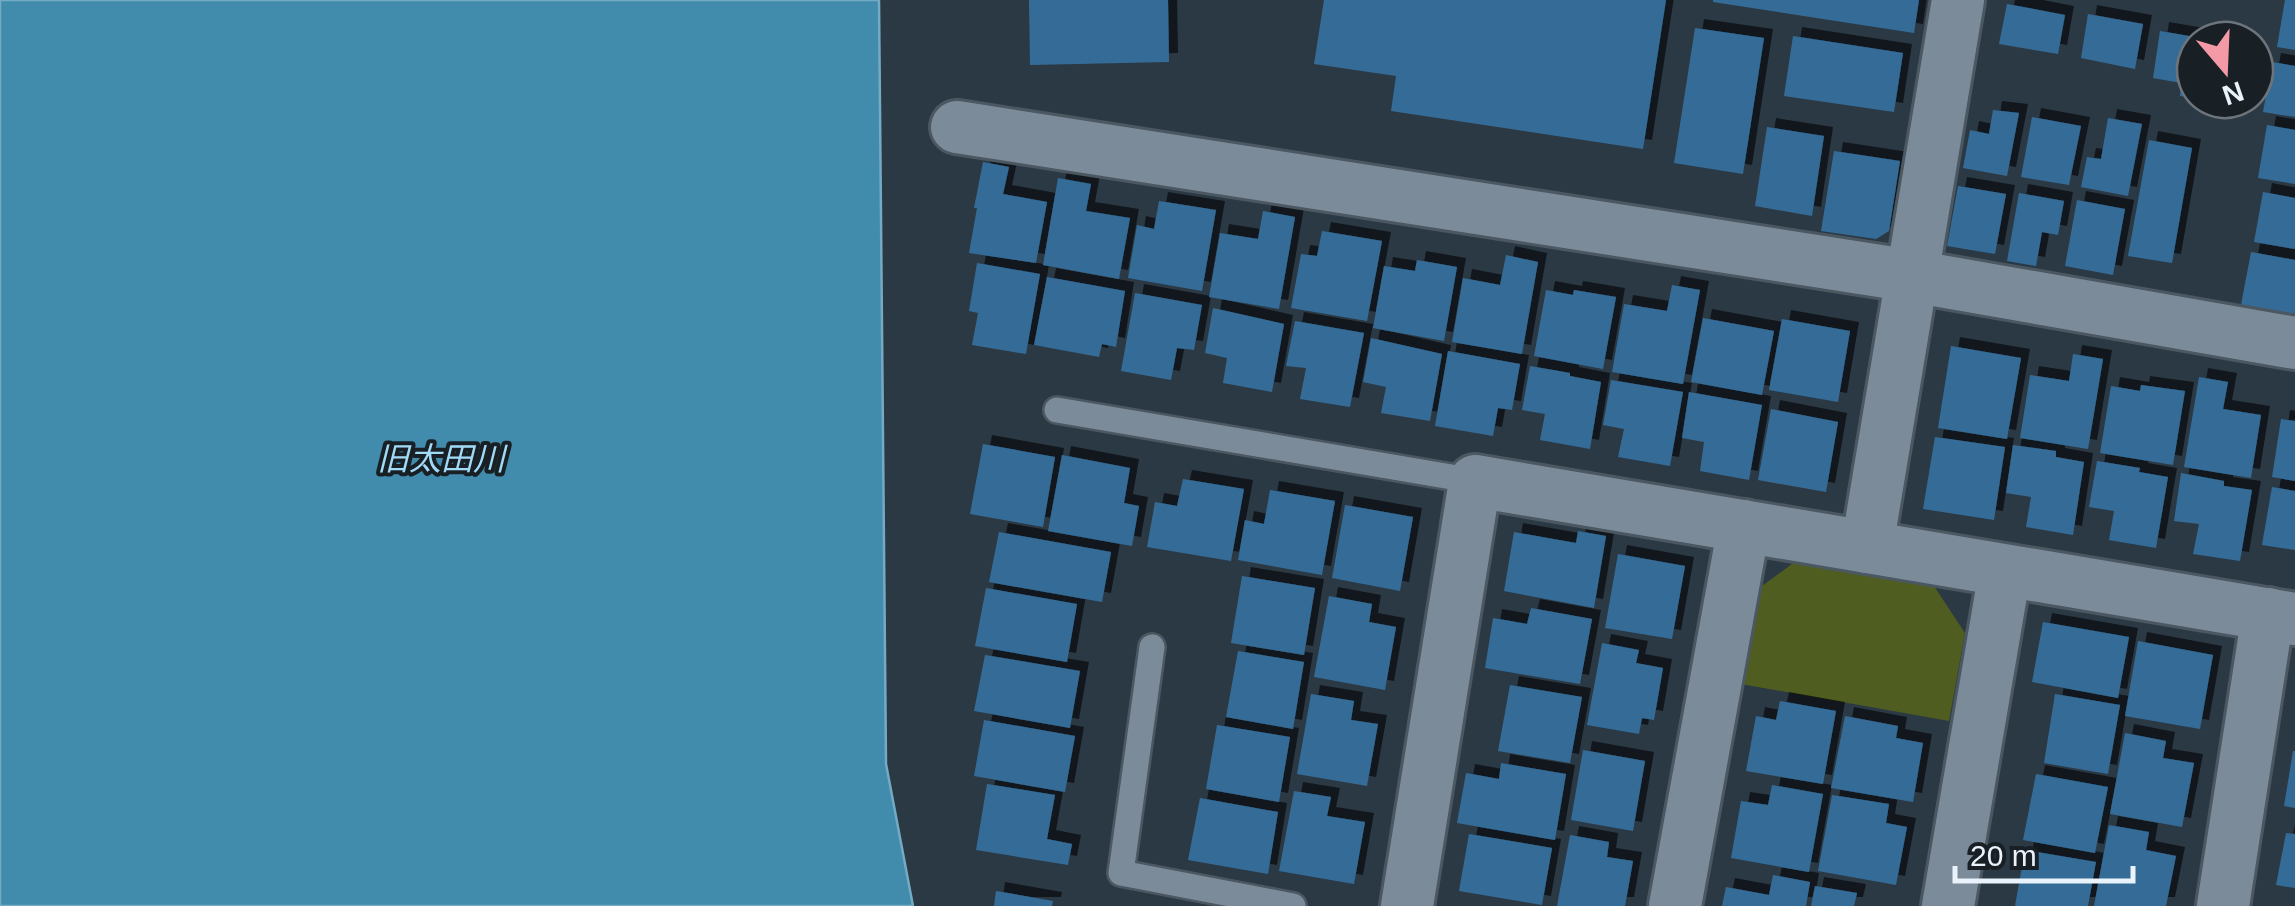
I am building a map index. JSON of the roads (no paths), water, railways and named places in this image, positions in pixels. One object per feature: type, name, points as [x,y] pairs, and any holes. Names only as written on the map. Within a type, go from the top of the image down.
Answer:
[{"type":"street","points":[[1867,547],[1958,0]]},
{"type":"street","points":[[957,127],[1912,276],[2295,344]]},
{"type":"street","points":[[1406,906],[1476,481],[2282,616],[2223,906]]},
{"type":"street","points":[[1675,906],[1744,526]]},
{"type":"street","points":[[1948,906],[2005,571]]},
{"type":"lane","points":[[1058,410],[1476,481]]},
{"type":"lane","points":[[1152,646],[1120,873],[1294,906]]},
{"type":"water","name":"旧太田川","points":[[0,0],[879,0],[886,764],[913,906],[0,906]]}]
